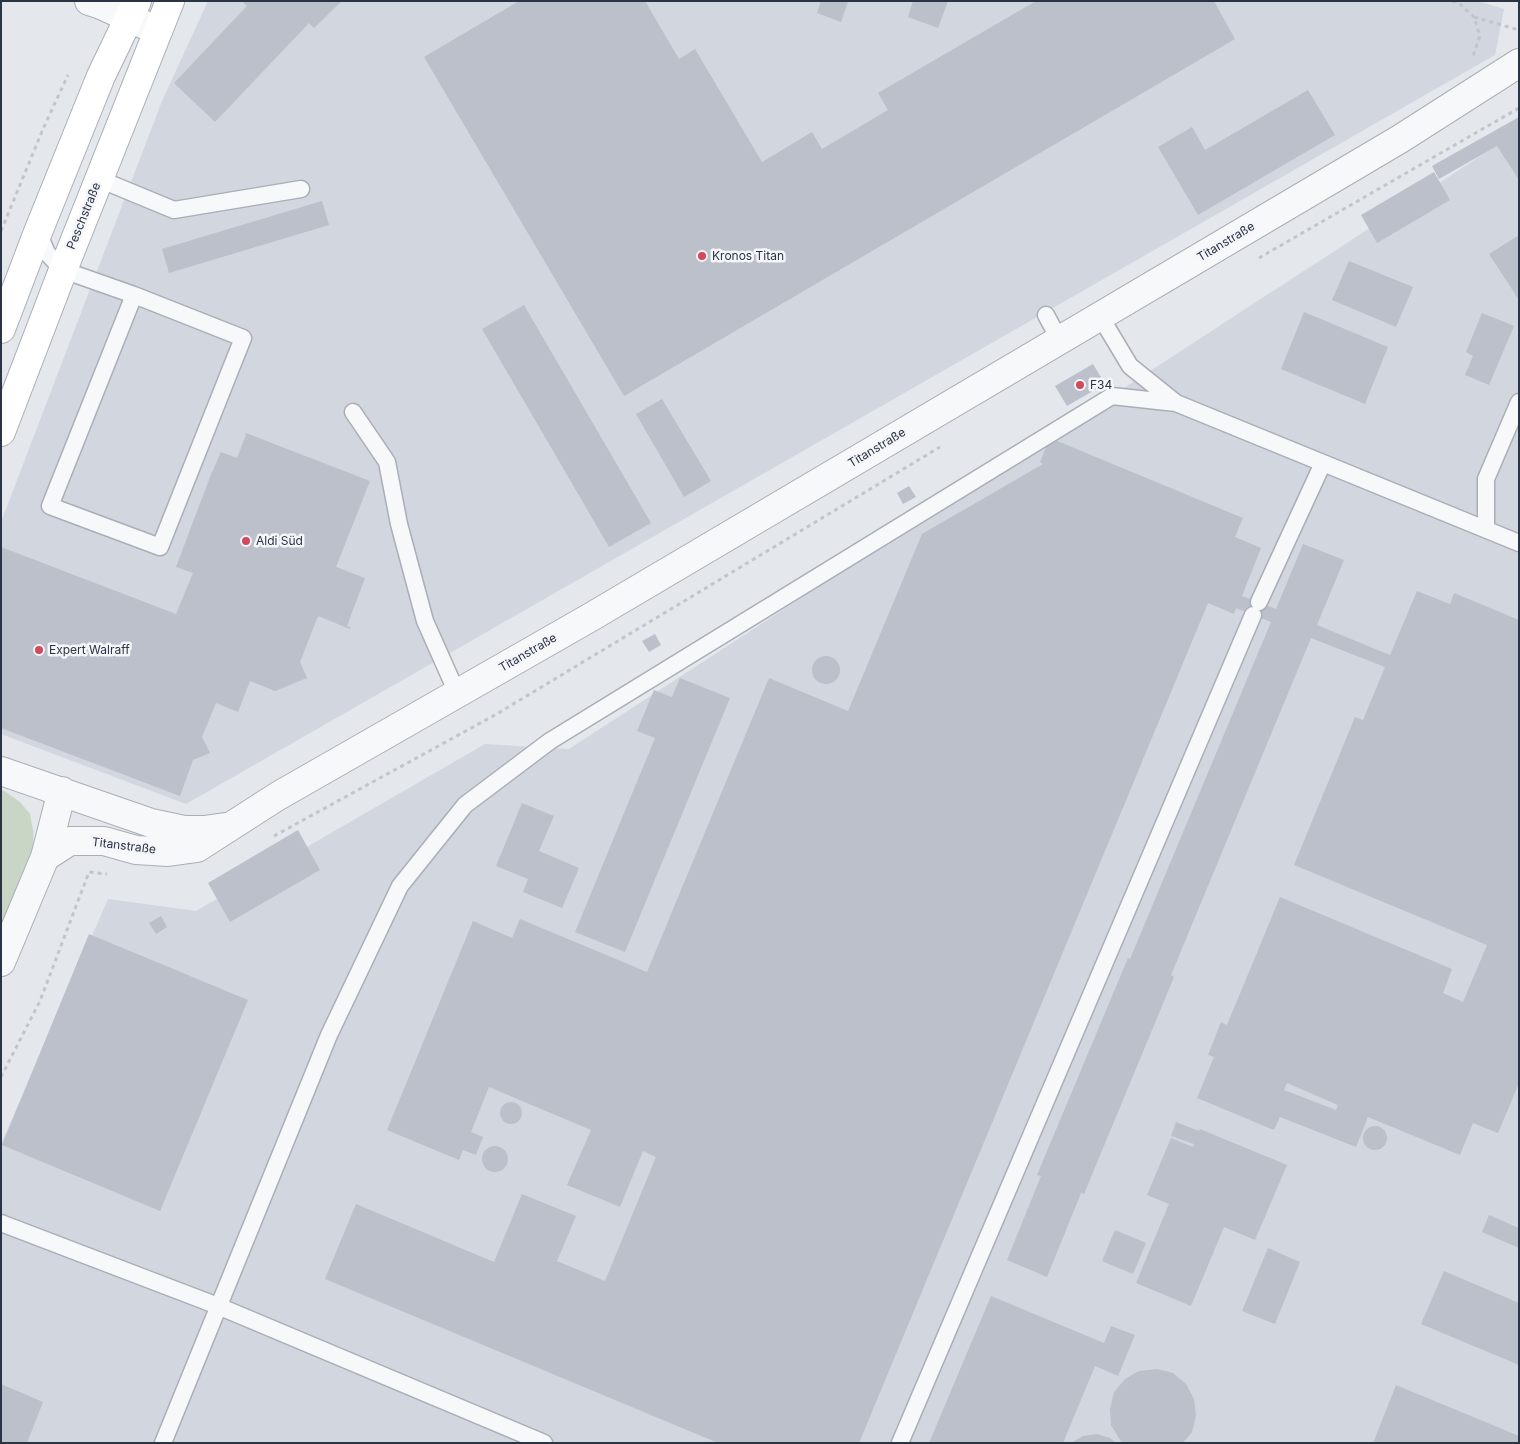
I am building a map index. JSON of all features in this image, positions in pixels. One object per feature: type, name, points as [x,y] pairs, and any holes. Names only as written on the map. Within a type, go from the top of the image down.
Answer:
[{"type":"main road","name":"Peschstraße","points":[[1,432],[170,1]]},
{"type":"main road","points":[[1,329],[100,76],[133,9]]},
{"type":"street","points":[[89,1],[133,9],[158,31]]},
{"type":"street","name":"Titanstraße","points":[[44,857],[70,841],[104,841],[136,850],[168,852],[197,848],[278,796],[591,617],[1400,139],[1519,63]]},
{"type":"street","name":"Titanstraße","points":[[1,771],[151,823],[184,830],[204,830],[232,826]]},
{"type":"street","points":[[1,962],[44,857],[62,791]]},
{"type":"lane","points":[[99,179],[174,210],[301,189]]},
{"type":"lane","points":[[38,232],[47,253],[63,270],[134,295],[243,338],[160,547],[50,506],[134,295]]},
{"type":"lane","points":[[1046,315],[1060,340]]},
{"type":"lane","points":[[1100,316],[1130,366],[1176,403]]},
{"type":"lane","points":[[163,1443],[329,1035],[400,886],[465,805],[550,741],[1112,396],[1176,403],[1519,543]]},
{"type":"lane","points":[[1486,530],[1486,479],[1519,402]]},
{"type":"lane","points":[[353,412],[387,462],[399,524],[425,620],[457,693]]},
{"type":"lane","points":[[900,1443],[1256,609],[1323,463]]},
{"type":"lane","points":[[1,1223],[218,1306],[544,1443]]},
{"type":"path","points":[[1452,1],[1461,3],[1474,17],[1519,30]]},
{"type":"path","points":[[1,231],[43,129],[69,73]]},
{"type":"shaded area","points":[[208,1],[1478,1],[1504,9],[1495,55],[186,804],[1,734],[1,522],[162,101]]},
{"type":"shaded area","points":[[1519,131],[1519,1443],[1,1443],[1,1144],[108,899],[196,911],[485,744],[569,749]]},
{"type":"green space","points":[[1,790],[20,802],[30,814],[34,851],[1,929]]},
{"type":"building","points":[[242,1],[342,1],[314,28],[309,23],[215,122],[174,83],[247,6]]},
{"type":"building","name":"Kronos Titan","points":[[519,1],[645,1],[679,59],[695,49],[762,162],[812,132],[822,149],[888,110],[878,93],[1036,1],[1214,1],[1235,39],[624,396],[424,57]]},
{"type":"building","points":[[821,1],[848,2],[841,22],[817,13]]},
{"type":"building","points":[[913,1],[948,1],[938,28],[908,17]]},
{"type":"building","points":[[1308,90],[1335,135],[1198,215],[1158,147],[1192,127],[1205,150]]},
{"type":"building","points":[[1519,117],[1519,180],[1497,146],[1439,179],[1432,166]]},
{"type":"building","points":[[1434,172],[1450,200],[1377,243],[1361,215]]},
{"type":"building","points":[[322,201],[329,225],[169,273],[162,249]]},
{"type":"building","points":[[1519,235],[1519,300],[1489,254]]},
{"type":"building","points":[[1349,261],[1413,287],[1396,327],[1332,300]]},
{"type":"building","points":[[524,305],[651,523],[609,547],[482,329]]},
{"type":"building","points":[[1304,312],[1388,347],[1365,404],[1281,369]]},
{"type":"building","points":[[1482,313],[1514,326],[1489,385],[1465,375],[1473,356],[1466,352]]},
{"type":"building","name":"F34","points":[[1093,364],[1105,384],[1067,406],[1055,386]]},
{"type":"building","points":[[662,399],[711,481],[684,497],[636,414]]},
{"type":"building","points":[[246,433],[370,481],[336,567],[365,578],[347,626],[351,628],[318,616],[300,662],[307,678],[275,691],[250,681],[238,712],[216,703],[202,737],[210,753],[193,760],[180,796],[1,728],[1,547],[176,614],[193,573],[176,567],[210,477],[221,452],[237,458]]},
{"type":"building","points":[[1050,438],[1243,518],[1235,537],[1261,548],[1242,596],[1276,609],[1303,544],[1344,560],[1317,625],[1390,655],[1417,591],[1450,604],[1454,593],[1519,620],[1519,1083],[1498,1133],[1473,1123],[1460,1155],[1368,1117],[1356,1147],[1280,1117],[1274,1130],[1197,1098],[1214,1057],[1208,1055],[1221,1022],[1227,1025],[1280,897],[1452,969],[1443,993],[1463,1002],[1487,945],[1294,865],[1355,717],[1363,720],[1385,667],[1311,638],[1171,975],[1174,977],[1084,1194],[1081,1193],[1047,1277],[1007,1260],[1041,1176],[1037,1175],[1271,622],[1236,608],[1234,614],[1208,603],[859,1443],[718,1443],[325,1279],[356,1204],[494,1262],[522,1194],[576,1216],[557,1261],[605,1281],[656,1157],[643,1151],[620,1207],[567,1185],[591,1130],[489,1087],[471,1132],[483,1137],[476,1155],[463,1150],[459,1160],[387,1130],[473,921],[512,938],[520,919],[647,972],[769,678],[848,711],[922,534],[1043,464],[1040,462]],"holes":[[[1287,1083],[1338,1105],[1336,1110],[1284,1090]]]},
{"type":"building","points":[[909,486],[916,497],[903,504],[897,493]]},
{"type":"building","points":[[655,634],[661,645],[649,652],[642,641]]},
{"type":"building","points":[[826,656],[836,660],[840,670],[836,680],[826,684],[816,680],[812,670],[816,660]]},
{"type":"building","points":[[680,678],[730,698],[625,952],[575,932],[655,738],[637,731],[654,690],[672,697]]},
{"type":"building","points":[[522,803],[554,816],[539,851],[579,868],[562,908],[523,892],[528,879],[496,866]]},
{"type":"building","points":[[298,830],[320,870],[230,922],[208,883]]},
{"type":"building","points":[[161,916],[167,927],[156,934],[149,923]]},
{"type":"building","points":[[89,934],[248,1000],[160,1211],[2,1145]]},
{"type":"building","points":[[511,1102],[519,1105],[522,1113],[519,1121],[511,1124],[503,1121],[500,1113],[503,1105]]},
{"type":"building","points":[[1176,1122],[1199,1131],[1200,1129],[1287,1165],[1255,1240],[1224,1227],[1191,1306],[1136,1283],[1169,1204],[1147,1195],[1171,1138],[1193,1147],[1194,1144],[1171,1136]]},
{"type":"building","points":[[1375,1126],[1380,1127],[1386,1133],[1386,1143],[1380,1149],[1375,1150],[1370,1149],[1364,1143],[1363,1138],[1364,1133],[1370,1127]]},
{"type":"building","points":[[495,1146],[504,1150],[508,1159],[504,1168],[495,1172],[486,1168],[482,1159],[486,1150]]},
{"type":"building","points":[[1489,1215],[1519,1228],[1519,1248],[1482,1232]]},
{"type":"building","points":[[1115,1230],[1146,1243],[1133,1274],[1102,1261]]},
{"type":"building","points":[[1268,1248],[1300,1262],[1275,1324],[1242,1311]]},
{"type":"building","points":[[1444,1271],[1519,1303],[1519,1365],[1421,1324]]},
{"type":"building","points":[[991,1296],[1104,1343],[1111,1326],[1135,1335],[1118,1376],[1095,1366],[1063,1443],[929,1443]]},
{"type":"building","points":[[1157,1369],[1173,1373],[1186,1384],[1194,1399],[1196,1416],[1192,1432],[1183,1443],[1123,1443],[1111,1425],[1110,1409],[1114,1392],[1125,1379],[1139,1371]]},
{"type":"building","points":[[1,1384],[43,1402],[27,1443],[1,1443]]},
{"type":"building","points":[[1396,1385],[1519,1436],[1519,1443],[1373,1443]]},
{"type":"building","points":[[1097,1434],[1110,1438],[1116,1443],[1071,1443],[1083,1436]]},
{"type":"place","name":"Kronos Titan","points":[[702,256]]},
{"type":"place","name":"F34","points":[[1080,385]]},
{"type":"place","name":"Aldi Süd","points":[[246,541]]},
{"type":"place","name":"Expert Walraff","points":[[39,650]]}]
